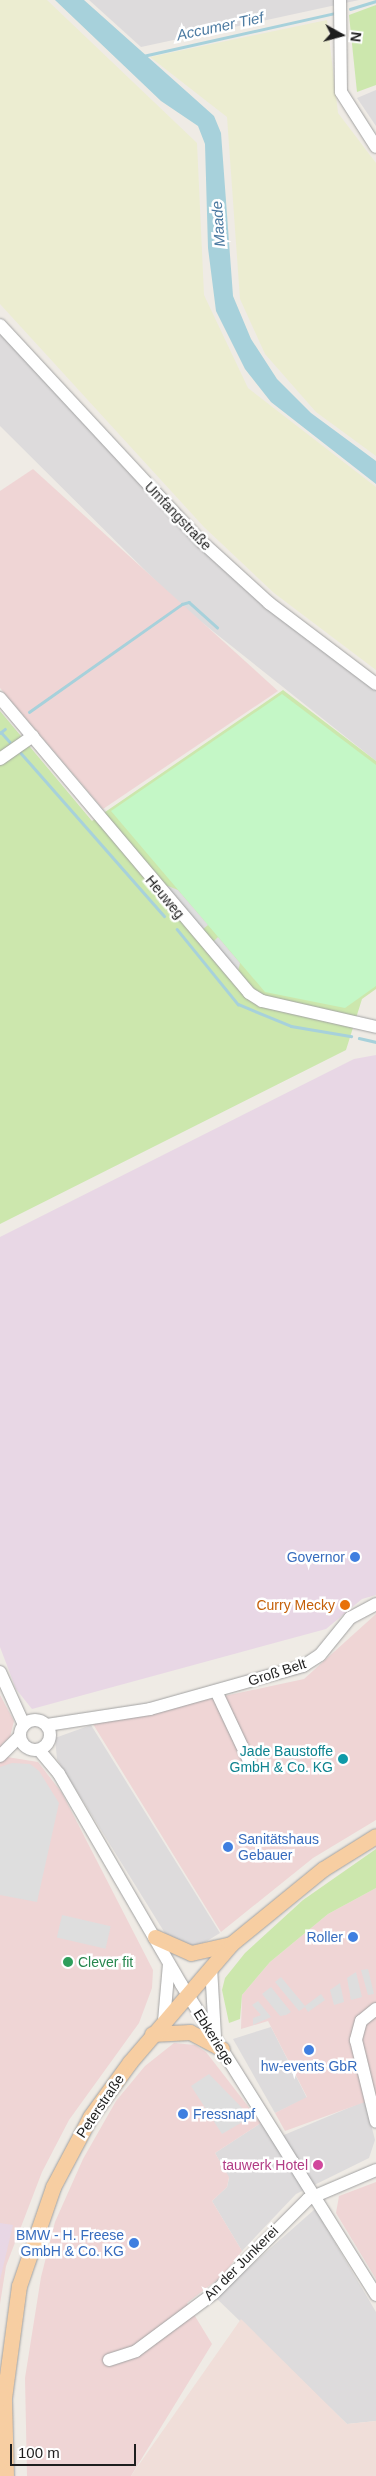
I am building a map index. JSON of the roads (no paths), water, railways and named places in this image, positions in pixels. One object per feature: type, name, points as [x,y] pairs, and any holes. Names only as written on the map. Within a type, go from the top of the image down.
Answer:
[{"type":"main road","name":"Peterstraße","points":[[6,2476],[4,2398],[9,2340],[37,2229],[86,2124],[152,2034],[231,1944],[323,1869],[376,1836]]},
{"type":"main road","points":[[155,1937],[191,1953],[231,1944]]},
{"type":"main road","points":[[152,2034],[190,2032],[219,2044]]},
{"type":"street","points":[[340,0],[341,92],[376,147]]},
{"type":"street","name":"Umfangstraße","points":[[0,325],[202,542],[269,603],[376,684]]},
{"type":"street","name":"Heuweg","points":[[0,698],[249,993],[262,1001],[376,1027]]},
{"type":"street","points":[[0,759],[32,736]]},
{"type":"street","name":"Groß Belt","points":[[46,1739],[87,1719],[216,1691],[311,1662],[350,1618],[376,1604]]},
{"type":"street","points":[[0,1672],[3,1686],[12,1696],[26,1732],[46,1739]]},
{"type":"street","points":[[216,1691],[252,1767]]},
{"type":"street","points":[[26,1732],[46,1739]]},
{"type":"street","points":[[0,1756],[26,1732]]},
{"type":"street","name":"Ebkeriege","points":[[46,1739],[59,1774],[187,1994],[315,2195],[376,2295]]},
{"type":"street","points":[[164,2021],[170,1964]]},
{"type":"street","points":[[211,1967],[219,2044]]},
{"type":"street","points":[[376,2009],[361,2021],[356,2040],[376,2122]]},
{"type":"street","name":"An der Junkerei","points":[[109,2360],[136,2351],[214,2293],[315,2195],[376,2170]]},
{"type":"water","name":"Maade","points":[[55,0],[84,0],[214,116],[221,133],[233,296],[251,339],[277,379],[311,413],[376,461],[376,484],[271,402],[245,369],[216,311],[208,248],[205,144],[198,126],[161,101]]},
{"type":"waterway","name":"Accumer Tief","points":[[350,9],[376,1]]},
{"type":"waterway","name":"Accumer Tief","points":[[143,56],[335,13]]},
{"type":"waterway","points":[[29,712],[182,604],[189,602],[217,627]]},
{"type":"waterway","points":[[0,733],[5,729]]},
{"type":"waterway","points":[[1,732],[10,742]]},
{"type":"waterway","points":[[21,753],[164,916]]},
{"type":"waterway","points":[[177,929],[238,1004],[291,1026],[351,1036]]},
{"type":"waterway","points":[[359,1038],[376,1042]]},
{"type":"place","name":"Governor","points":[[355,1557]]},
{"type":"place","name":"Curry Mecky","points":[[345,1605]]},
{"type":"place","name":"Jade Baustoffe GmbH & Co. KG","points":[[343,1759]]},
{"type":"place","name":"Sanitätshaus Gebauer","points":[[228,1847]]},
{"type":"place","name":"Roller","points":[[353,1937]]},
{"type":"place","name":"Clever fit","points":[[68,1962]]},
{"type":"place","name":"hw-events GbR","points":[[309,2050]]},
{"type":"place","name":"Fressnapf","points":[[183,2114]]},
{"type":"place","name":"tauwerk Hotel","points":[[318,2165]]},
{"type":"place","name":"BMW - H. Freese GmbH & Co. KG","points":[[134,2243]]}]
